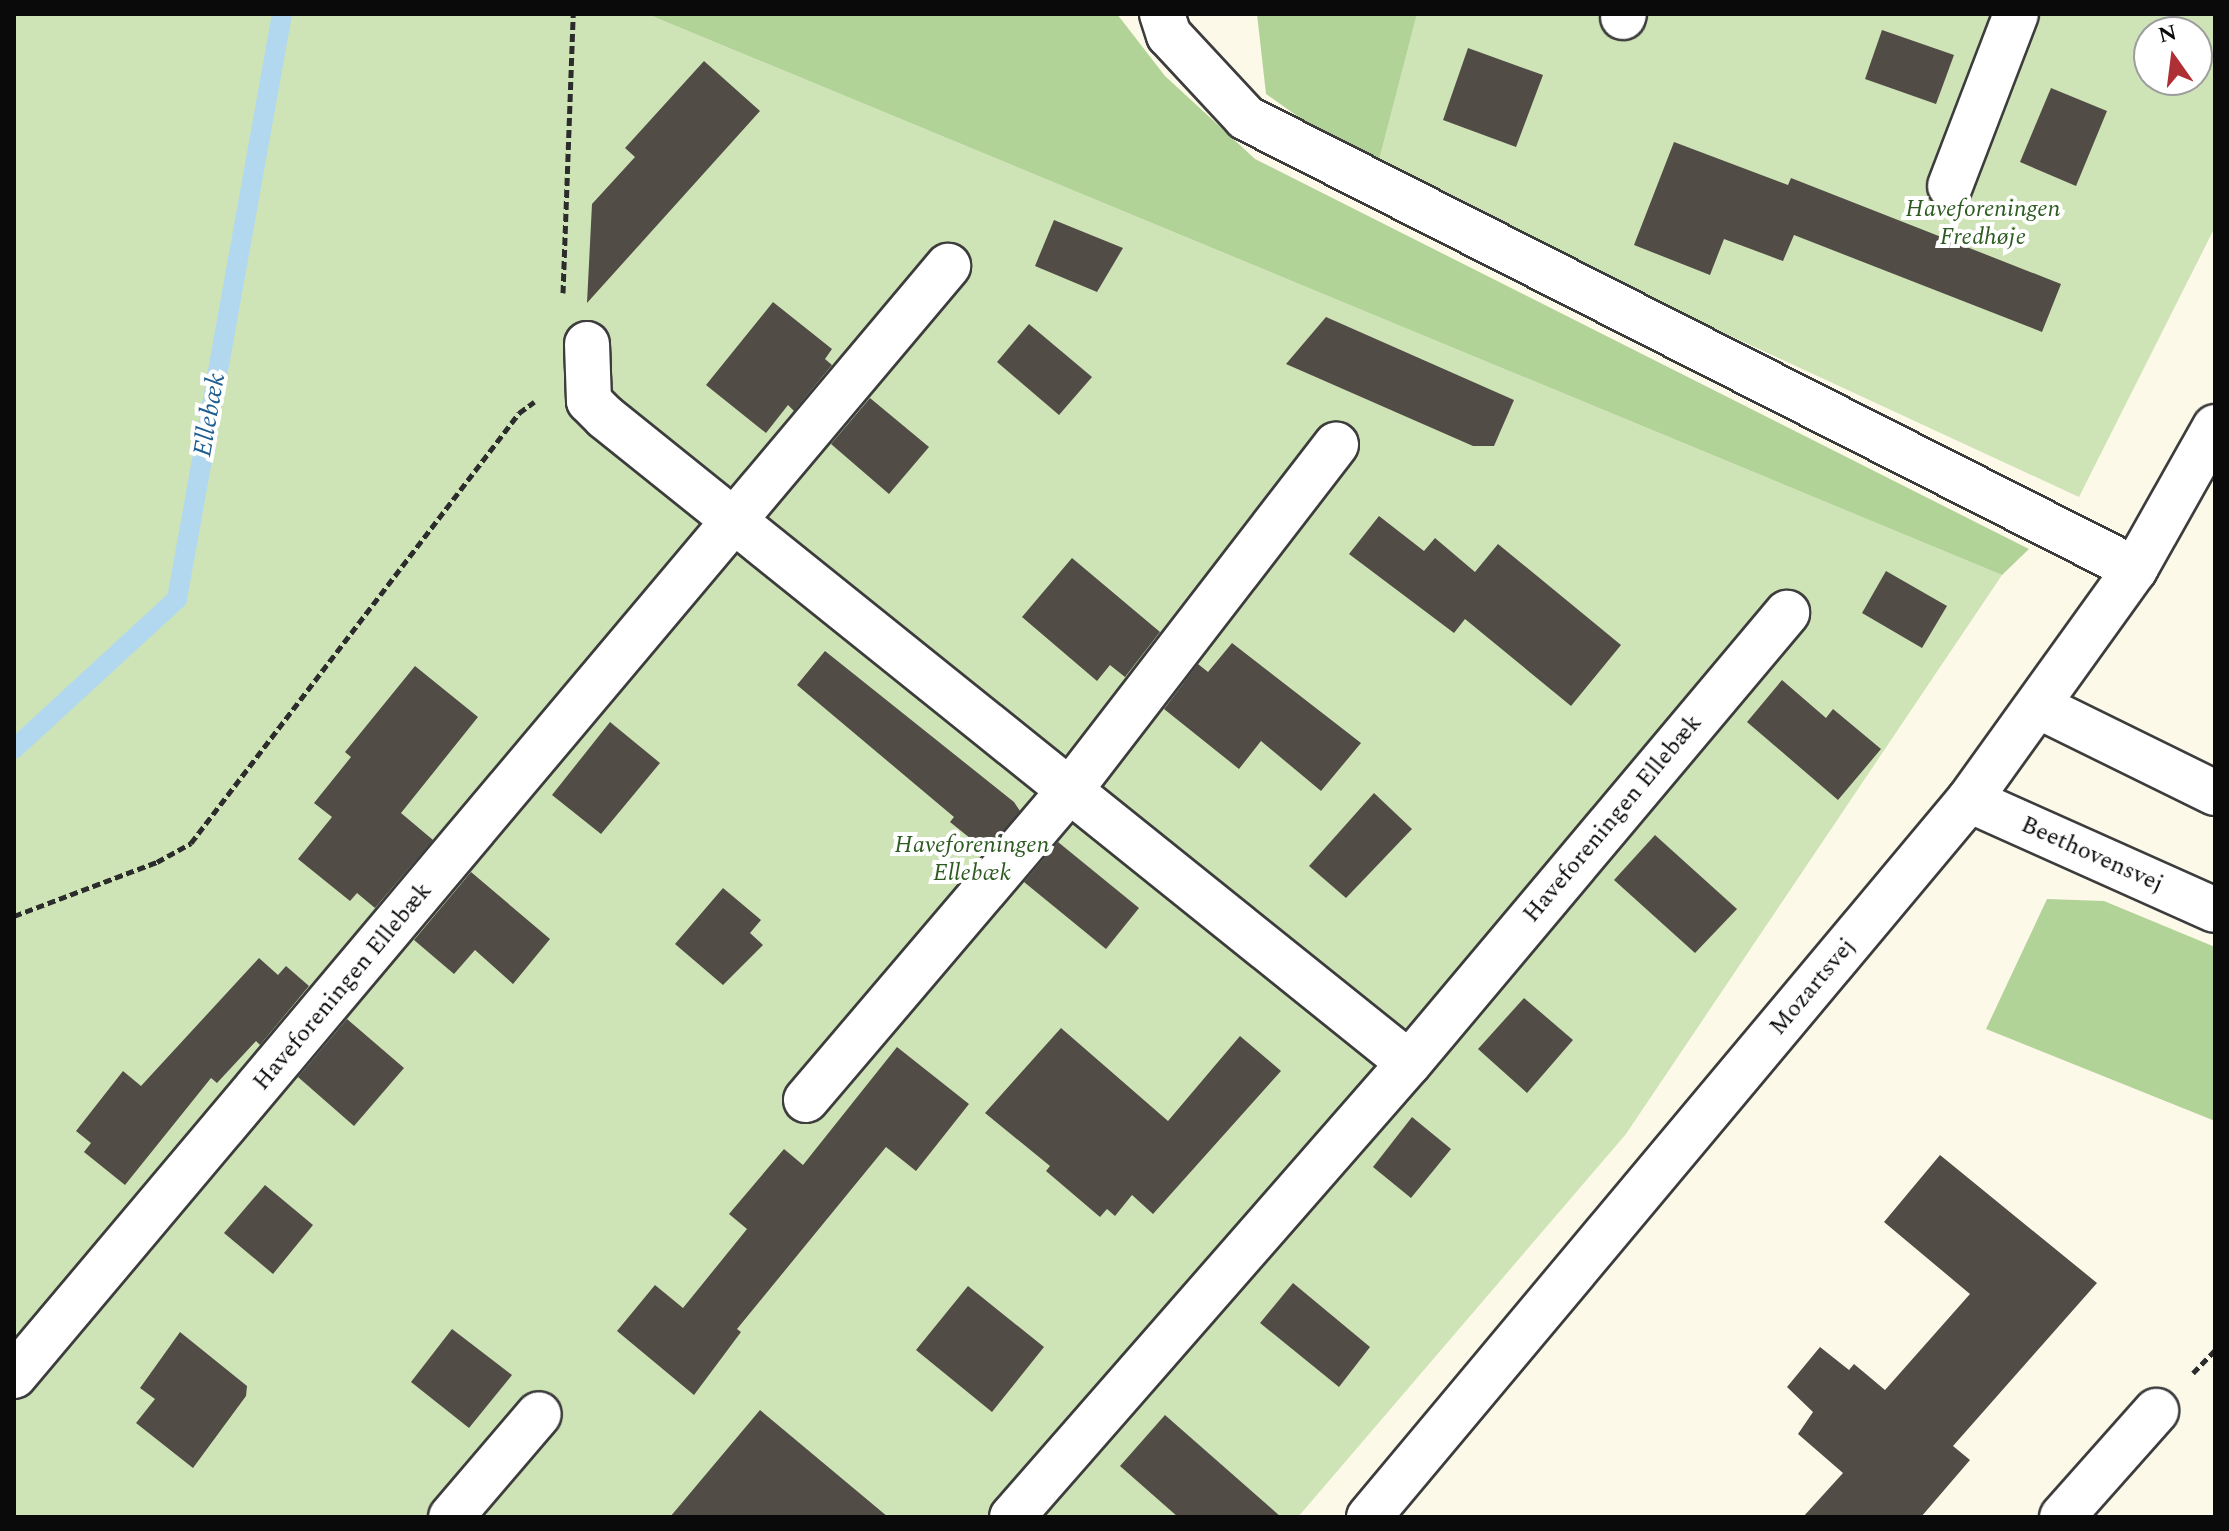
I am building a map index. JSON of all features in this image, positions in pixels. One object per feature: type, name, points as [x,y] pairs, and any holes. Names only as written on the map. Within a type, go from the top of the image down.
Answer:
[{"type":"street","points":[[1162,14],[1169,35],[1246,118],[2135,569]]},
{"type":"street","points":[[1950,186],[2016,14]]},
{"type":"street","name":"Haveforeningen Ellebæk","points":[[14,1376],[948,266]]},
{"type":"street","points":[[587,344],[589,401],[733,525],[1070,790],[1409,1063]]},
{"type":"street","name":"Mozartsvej","points":[[1369,1517],[1969,800],[2040,707],[2135,569],[2215,427]]},
{"type":"street","points":[[806,1100],[1070,790],[1336,444]]},
{"type":"street","name":"Haveforeningen Ellebæk","points":[[1012,1517],[1409,1063],[1787,613]]},
{"type":"street","points":[[2040,707],[2215,793]]},
{"type":"street","name":"Beethovensvej","points":[[1969,800],[2215,910]]},
{"type":"street","points":[[2062,1517],[2156,1411]]},
{"type":"street","points":[[451,1517],[539,1414]]},
{"type":"path","points":[[560,306],[573,14]]},
{"type":"path","points":[[534,402],[538,388]]},
{"type":"path","points":[[14,916],[157,862],[191,843],[519,413],[534,402],[563,396],[589,401]]},
{"type":"green space","name":"Haveforeningen Ellebæk","points":[[14,14],[647,14],[2002,575],[1626,1134],[1298,1517],[14,1517]]},
{"type":"green space","points":[[647,14],[1117,14],[1165,76],[1255,159],[2029,549],[2002,575]]},
{"type":"green space","points":[[1257,14],[1417,14],[1376,172],[1266,94]]},
{"type":"green space","name":"Haveforeningen Fredhøje","points":[[1417,14],[2215,14],[2215,227],[2079,497],[1376,172]]},
{"type":"green space","points":[[2047,899],[2104,901],[2215,947],[2215,1121],[1986,1029]]},
{"type":"building","points":[[1882,30],[1954,55],[1936,104],[1865,79]]},
{"type":"building","points":[[1468,48],[1543,75],[1516,147],[1443,120]]},
{"type":"building","points":[[704,61],[760,111],[587,303],[592,204],[635,157],[625,148]]},
{"type":"building","points":[[2051,88],[2107,111],[2076,186],[2020,162]]},
{"type":"building","points":[[1674,142],[1788,185],[1791,178],[2061,284],[2042,332],[1794,235],[1783,261],[1724,239],[1710,275],[1634,245]]},
{"type":"building","points":[[1054,220],[1123,248],[1097,292],[1035,266]]},
{"type":"building","points":[[773,302],[832,349],[825,359],[832,365],[794,411],[788,405],[766,433],[706,385]]},
{"type":"building","points":[[1326,317],[1514,400],[1494,446],[1473,446],[1286,364]]},
{"type":"building","points":[[1029,324],[1092,377],[1059,415],[997,362]]},
{"type":"building","points":[[870,398],[929,447],[889,494],[831,444]]},
{"type":"building","points":[[1379,516],[1424,551],[1435,538],[1475,572],[1498,544],[1621,645],[1571,706],[1465,619],[1454,633],[1349,554]]},
{"type":"building","points":[[1072,558],[1160,632],[1125,677],[1110,665],[1097,681],[1022,617]]},
{"type":"building","points":[[1886,571],[1947,606],[1922,648],[1862,613]]},
{"type":"building","points":[[1232,643],[1361,743],[1321,791],[1261,741],[1239,769],[1164,709],[1198,664],[1208,672]]},
{"type":"building","points":[[825,651],[1014,802],[1020,811],[986,851],[950,822],[954,817],[797,685]]},
{"type":"building","points":[[415,666],[478,717],[401,813],[433,840],[375,908],[357,893],[350,901],[298,859],[332,817],[314,803],[351,757],[345,752]]},
{"type":"building","points":[[1782,680],[1826,718],[1833,709],[1881,749],[1838,800],[1747,722]]},
{"type":"building","points":[[610,722],[660,763],[601,834],[552,795]]},
{"type":"building","points":[[1374,793],[1412,829],[1346,898],[1309,866]]},
{"type":"building","points":[[1655,835],[1737,909],[1695,953],[1614,880]]},
{"type":"building","points":[[1058,842],[1139,908],[1106,949],[1024,882]]},
{"type":"building","points":[[471,872],[550,939],[513,984],[475,950],[454,974],[414,940]]},
{"type":"building","points":[[723,888],[761,920],[750,933],[763,945],[723,985],[675,944]]},
{"type":"building","points":[[259,958],[278,975],[286,966],[309,986],[260,1045],[256,1041],[217,1083],[211,1078],[125,1185],[84,1152],[91,1143],[76,1131],[123,1071],[141,1086]]},
{"type":"building","points":[[1524,998],[1573,1040],[1527,1093],[1478,1049]]},
{"type":"building","points":[[347,1019],[404,1068],[354,1126],[298,1077]]},
{"type":"building","points":[[1061,1028],[1168,1121],[1240,1036],[1281,1071],[1153,1214],[1132,1195],[1115,1216],[1107,1209],[1100,1217],[1046,1171],[1050,1166],[985,1113]]},
{"type":"building","points":[[897,1047],[969,1104],[916,1171],[886,1147],[737,1329],[741,1332],[694,1395],[617,1331],[655,1285],[683,1308],[747,1229],[729,1214],[784,1149],[803,1165]]},
{"type":"building","points":[[1412,1117],[1451,1149],[1411,1198],[1373,1167]]},
{"type":"building","points":[[1940,1155],[2097,1283],[1953,1446],[1970,1460],[1921,1517],[1803,1517],[1843,1473],[1798,1434],[1813,1412],[1787,1387],[1820,1347],[1849,1370],[1854,1364],[1885,1390],[1970,1294],[1884,1222]]},
{"type":"building","points":[[265,1185],[313,1225],[273,1274],[224,1233]]},
{"type":"building","points":[[1293,1283],[1370,1347],[1339,1387],[1260,1323]]},
{"type":"building","points":[[968,1286],[1044,1347],[992,1412],[916,1350]]},
{"type":"building","points":[[452,1329],[512,1375],[469,1428],[411,1382]]},
{"type":"building","points":[[180,1332],[247,1386],[246,1396],[193,1468],[136,1423],[155,1399],[140,1388]]},
{"type":"building","points":[[760,1410],[888,1517],[670,1517]]},
{"type":"building","points":[[1165,1415],[1281,1517],[1178,1517],[1120,1466]]},
{"type":"waterway","name":"Ellebæk","points":[[14,749],[177,599],[282,14]]}]
